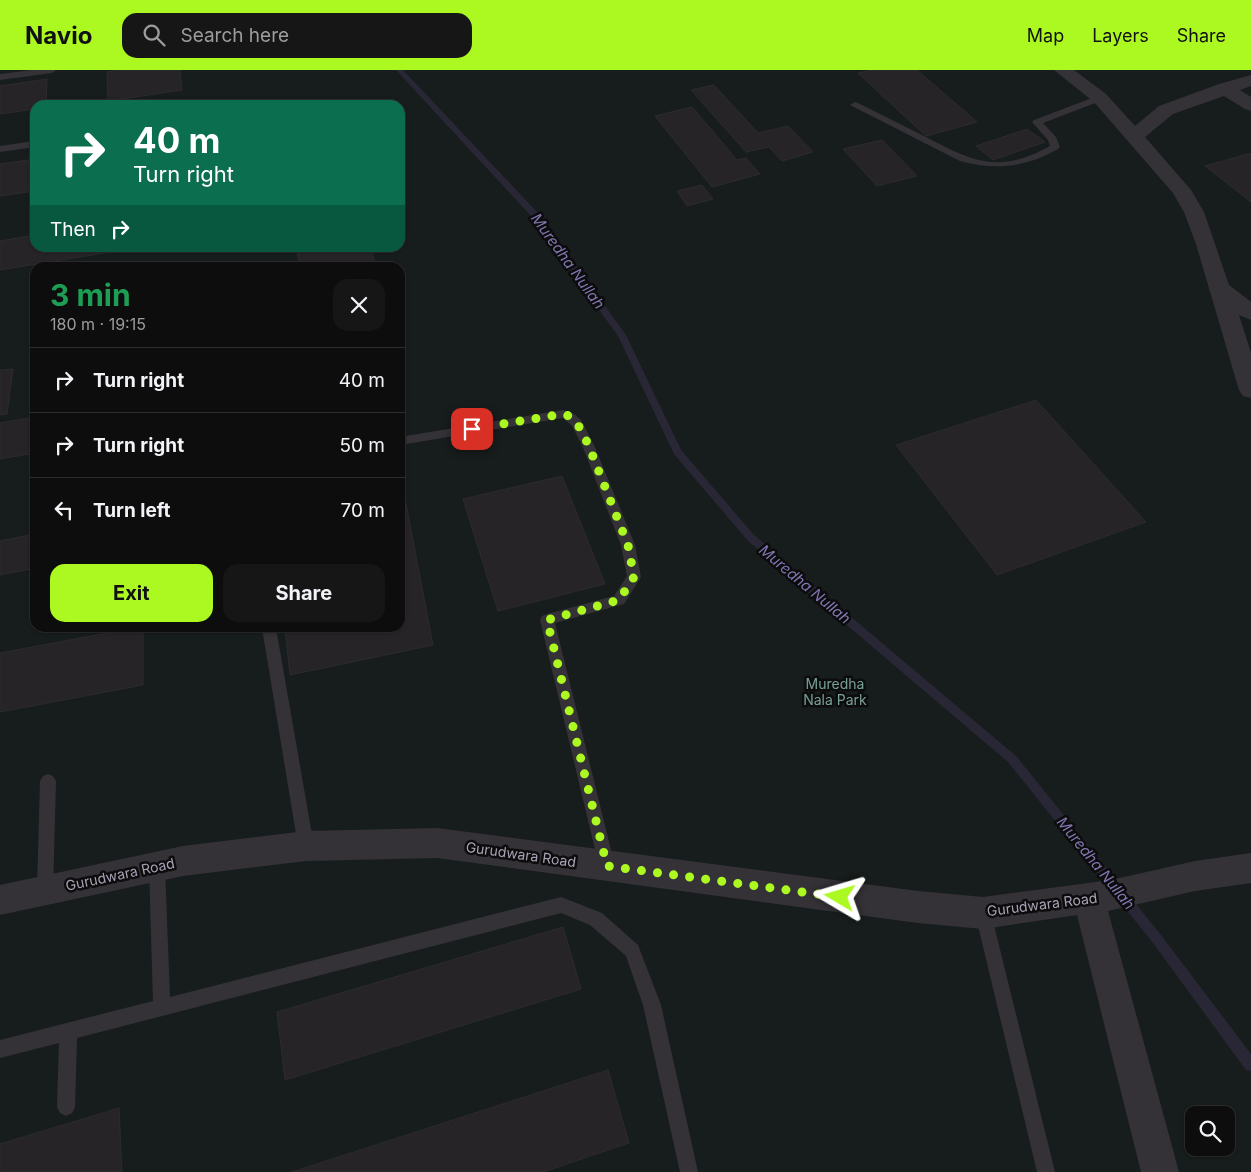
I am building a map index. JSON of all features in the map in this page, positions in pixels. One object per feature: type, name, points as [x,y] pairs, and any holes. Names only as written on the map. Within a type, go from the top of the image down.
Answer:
[{"type":"street","points":[[1063,70],[1105,104],[1181,190],[1194,212],[1206,244],[1251,390]]},
{"type":"street","points":[[1134,137],[1166,110],[1251,80]]},
{"type":"street","points":[[1225,88],[1251,105]]},
{"type":"street","points":[[1105,104],[1166,110]]},
{"type":"street","points":[[1218,287],[1251,313]]},
{"type":"street","name":"Gurudwara Road","points":[[0,900],[183,860],[306,846],[437,843],[918,908],[983,913],[1100,897],[1195,876],[1251,868]]},
{"type":"street","points":[[1100,897],[1160,1172]]},
{"type":"lane","points":[[0,77],[52,70]]},
{"type":"lane","points":[[855,105],[950,154],[973,163],[994,166],[1021,163],[1055,147],[1053,139],[1037,122],[1105,104]]},
{"type":"lane","points":[[0,148],[30,145]]},
{"type":"lane","points":[[405,440],[563,414],[569,416],[577,423],[581,430],[628,545],[634,577],[619,600],[547,620],[607,866]]},
{"type":"lane","points":[[270,632],[306,846]]},
{"type":"lane","points":[[45,890],[48,781]]},
{"type":"lane","points":[[157,867],[162,1007]]},
{"type":"lane","points":[[0,1049],[561,905],[596,919],[632,951],[652,1005],[689,1172]]},
{"type":"lane","points":[[983,913],[1046,1172]]},
{"type":"lane","points":[[66,1108],[68,1031]]},
{"type":"green space","name":"Muredha Nala Park","points":[[0,70],[1251,70],[1251,1172],[0,1172]]},
{"type":"building","points":[[120,70],[180,70],[182,90],[108,100],[107,72]]},
{"type":"building","points":[[872,70],[917,70],[977,122],[926,136],[858,73]]},
{"type":"building","points":[[47,79],[46,100],[30,100],[30,110],[0,114],[0,86]]},
{"type":"building","points":[[714,85],[758,133],[788,126],[813,152],[782,161],[769,147],[746,152],[691,90]]},
{"type":"building","points":[[692,107],[737,160],[746,158],[760,174],[712,187],[655,116]]},
{"type":"building","points":[[1027,129],[1045,142],[993,160],[976,146]]},
{"type":"building","points":[[882,140],[917,176],[877,186],[843,149]]},
{"type":"building","points":[[1251,153],[1251,202],[1205,166]]},
{"type":"building","points":[[30,160],[30,192],[0,196],[0,164]]},
{"type":"building","points":[[702,185],[713,199],[687,206],[677,191]]},
{"type":"building","points":[[30,236],[30,252],[110,252],[49,262],[30,262],[30,265],[0,270],[0,241]]},
{"type":"building","points":[[297,252],[372,252],[374,262],[299,262]]},
{"type":"building","points":[[13,369],[7,414],[0,415],[0,370]]},
{"type":"building","points":[[1036,400],[1146,522],[997,575],[896,445]]},
{"type":"building","points":[[30,418],[30,454],[0,459],[0,423]]},
{"type":"building","points":[[562,476],[605,584],[498,611],[463,499]]},
{"type":"building","points":[[405,498],[433,645],[290,675],[285,632],[405,632]]},
{"type":"building","points":[[30,535],[30,569],[0,575],[0,541]]},
{"type":"building","points":[[113,632],[143,632],[143,685],[0,712],[0,653]]},
{"type":"building","points":[[563,927],[581,989],[285,1080],[277,1012]]},
{"type":"building","points":[[608,1070],[629,1143],[543,1172],[292,1172]]},
{"type":"building","points":[[119,1108],[122,1172],[0,1172],[0,1144]]},
{"type":"waterway","name":"Muredha Nullah","points":[[399,70],[535,215],[622,335],[677,452],[751,538],[1012,759],[1157,939],[1251,1065]]},
{"type":"route","points":[[472,429],[563,414],[569,416],[577,423],[588,444],[628,545],[634,577],[619,600],[547,620],[607,866],[840,897]]}]
